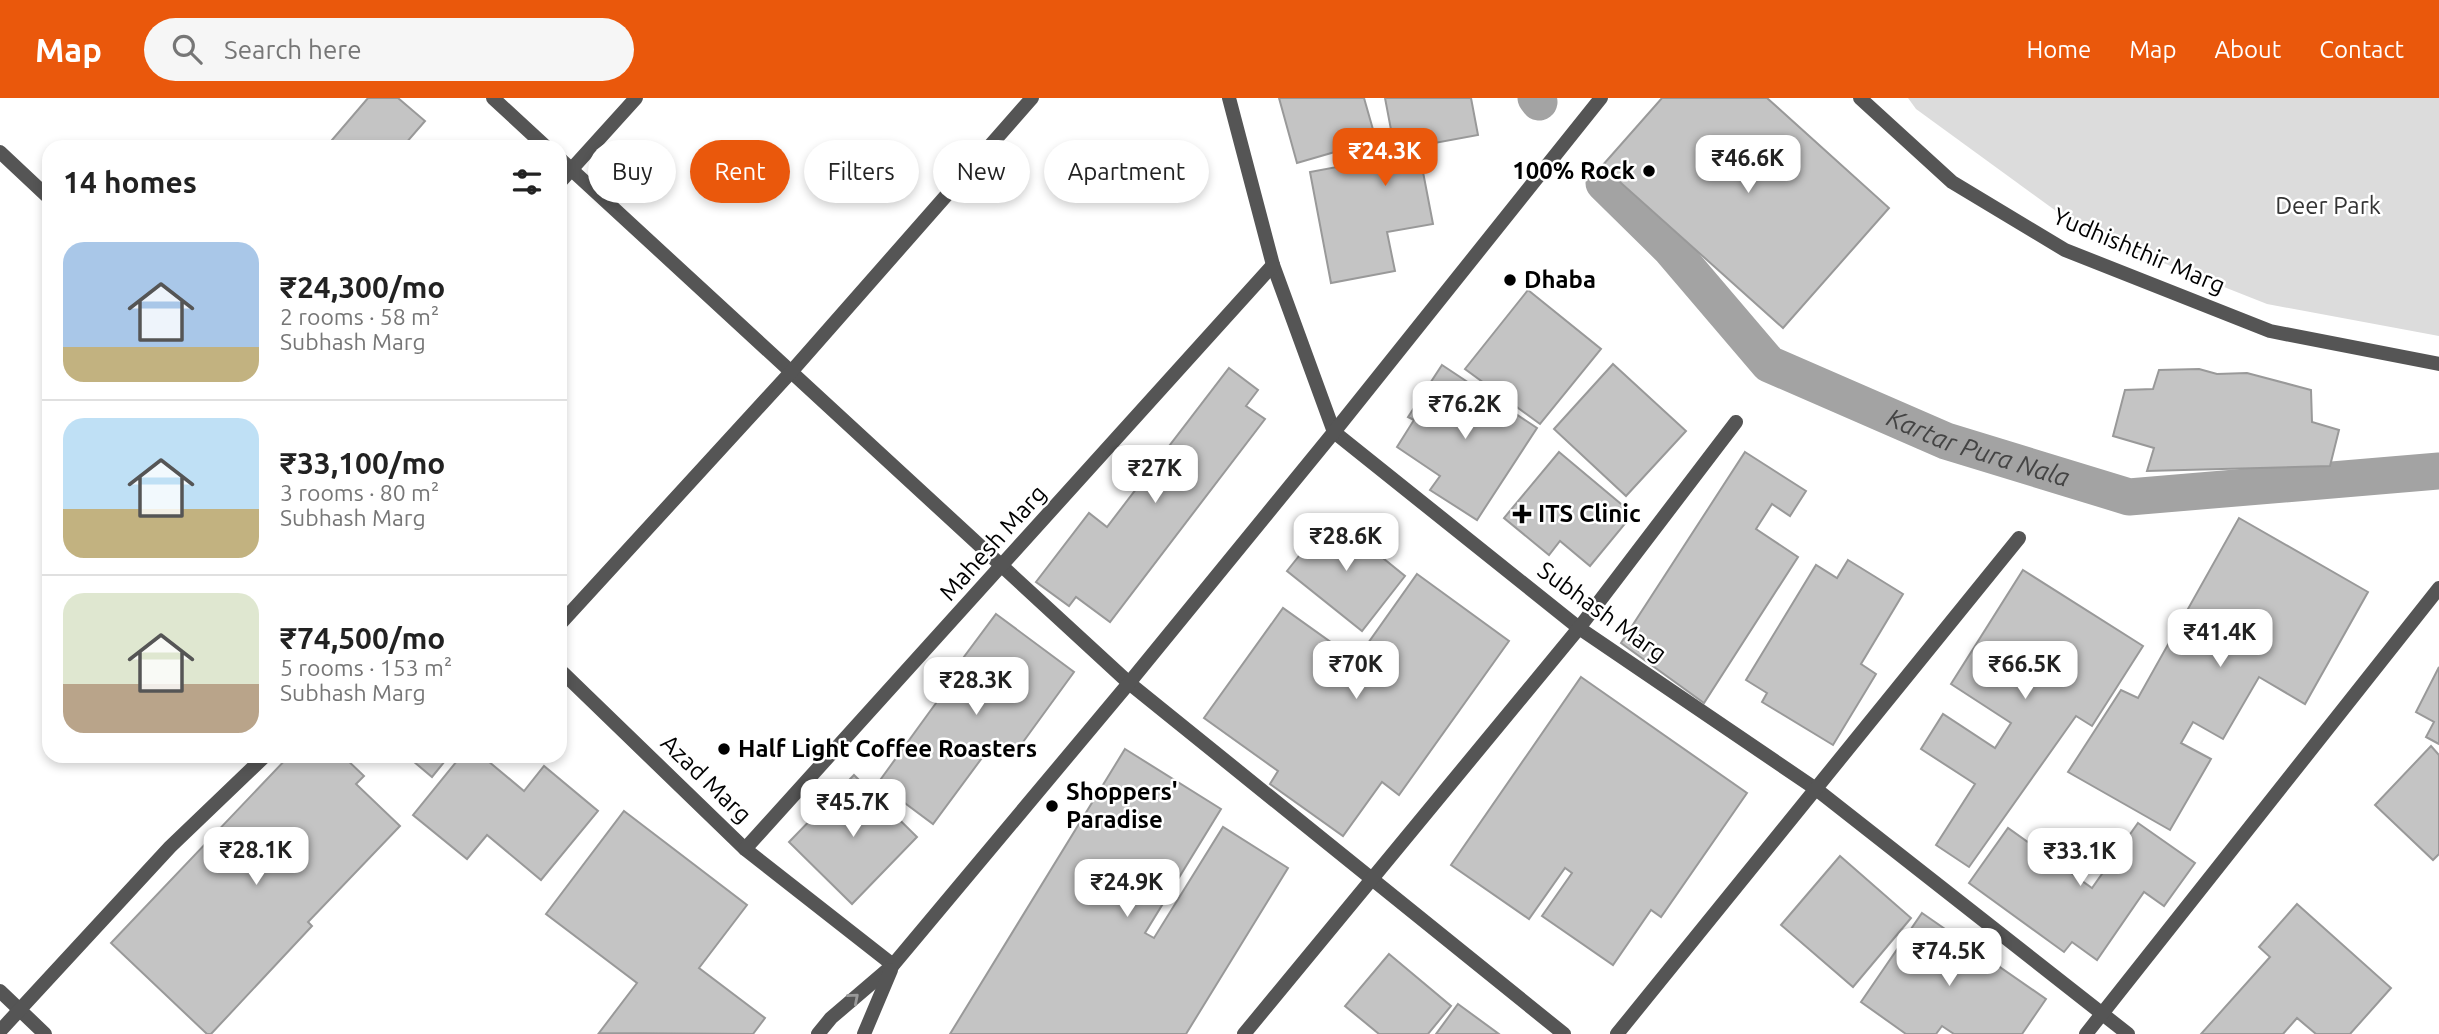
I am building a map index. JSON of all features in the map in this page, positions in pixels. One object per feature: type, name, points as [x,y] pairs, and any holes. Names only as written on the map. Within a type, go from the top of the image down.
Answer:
[{"type":"street","points":[[493,98],[539,140]]},
{"type":"street","points":[[567,174],[636,98]]},
{"type":"street","points":[[567,616],[790,372],[1032,98]]},
{"type":"street","points":[[1228,98],[1273,265],[1335,432]]},
{"type":"street","points":[[818,1034],[831,1018],[893,965],[1129,683],[1335,432],[1601,98]]},
{"type":"street","name":"Yudhishthir Marg","points":[[1860,98],[1952,182],[2065,250],[2270,331],[2439,363]]},
{"type":"street","points":[[0,152],[42,191]]},
{"type":"street","points":[[567,166],[1129,683],[1564,1034]]},
{"type":"street","name":"Mahesh Marg","points":[[745,849],[1273,265]]},
{"type":"street","points":[[1244,1034],[1579,628],[1736,422]]},
{"type":"street","name":"Subhash Marg","points":[[1335,432],[1579,628],[1816,789],[2128,1034]]},
{"type":"street","points":[[1617,1034],[2019,538]]},
{"type":"street","points":[[2087,1034],[2439,588]]},
{"type":"street","name":"Azad Marg","points":[[567,677],[745,849],[893,965]]},
{"type":"street","points":[[0,1031],[170,847],[258,763]]},
{"type":"street","points":[[864,1034],[893,965]]},
{"type":"street","points":[[0,991],[45,1034]]},
{"type":"green space","name":"Deer Park","points":[[1908,98],[2439,98],[2439,336],[2267,304],[2085,232],[1916,109]]},
{"type":"building","points":[[368,98],[398,98],[425,121],[408,140],[332,140]]},
{"type":"building","points":[[1279,98],[1364,98],[1376,140],[1297,163]]},
{"type":"building","points":[[1385,98],[1471,98],[1478,135],[1418,146],[1433,224],[1387,232],[1395,271],[1331,283],[1310,172],[1396,156]]},
{"type":"building","points":[[1662,98],[1767,98],[1889,208],[1783,328],[1602,166]]},
{"type":"building","points":[[1528,290],[1601,349],[1540,424],[1465,369]]},
{"type":"building","points":[[1613,364],[1686,431],[1626,496],[1554,429]]},
{"type":"building","points":[[1442,365],[1537,428],[1477,520],[1430,490],[1440,476],[1397,447],[1414,420],[1408,417]]},
{"type":"building","points":[[1229,368],[1258,390],[1246,406],[1265,419],[1110,622],[1076,597],[1069,606],[1036,582],[1089,513],[1107,527]]},
{"type":"building","points":[[2199,369],[2217,374],[2247,373],[2311,390],[2312,422],[2339,430],[2330,466],[2147,471],[2154,448],[2113,436],[2125,390],[2153,389],[2159,370]]},
{"type":"building","points":[[1559,452],[1633,514],[1590,566],[1560,541],[1549,555],[1504,518]]},
{"type":"building","points":[[1745,452],[1806,491],[1790,516],[1772,504],[1756,529],[1798,557],[1704,703],[1621,643]]},
{"type":"building","points":[[1331,516],[1405,576],[1362,631],[1287,571]]},
{"type":"building","points":[[2239,518],[2368,592],[2305,704],[2259,677],[2223,739],[2193,722],[2181,743],[2211,759],[2170,830],[2068,772],[2121,690],[2138,698]]},
{"type":"building","points":[[1848,560],[1903,594],[1861,664],[1876,674],[1833,745],[1762,702],[1767,693],[1746,680],[1816,565],[1837,578]]},
{"type":"building","points":[[2023,570],[2143,646],[2092,726],[2076,716],[1969,867],[1936,845],[1975,784],[1921,749],[1943,714],[1995,748],[2011,723],[1951,684]]},
{"type":"building","points":[[1417,574],[1509,641],[1399,795],[1382,782],[1343,836],[1270,784],[1278,771],[1204,718],[1283,608],[1356,660]]},
{"type":"building","points":[[996,614],[1074,672],[1015,753],[996,739],[933,824],[878,783],[944,692],[940,689]]},
{"type":"building","points":[[2439,667],[2439,744],[2426,737],[2434,722],[2416,712]]},
{"type":"building","points":[[1581,677],[1747,793],[1661,917],[1651,910],[1613,965],[1542,916],[1572,873],[1565,868],[1529,919],[1451,865]]},
{"type":"building","points":[[2431,746],[2439,755],[2439,854],[2433,860],[2375,805]]},
{"type":"building","points":[[1125,749],[1221,809],[1145,933],[1154,938],[1223,827],[1288,868],[1186,1034],[950,1034]]},
{"type":"building","points":[[282,763],[350,763],[364,776],[356,784],[400,826],[308,922],[312,926],[211,1034],[207,1034],[111,943]]},
{"type":"building","points":[[415,763],[443,763],[432,777]]},
{"type":"building","points":[[455,763],[490,763],[524,791],[544,766],[598,811],[541,880],[487,835],[467,859],[413,815]]},
{"type":"building","points":[[854,775],[917,837],[852,904],[789,842]]},
{"type":"building","points":[[624,811],[747,905],[699,968],[765,1018],[753,1034],[599,1033],[637,983],[546,914]]},
{"type":"building","points":[[2138,823],[2195,863],[2164,906],[2144,892],[2097,960],[2072,942],[2064,952],[1969,883],[2008,828],[2092,888]]},
{"type":"building","points":[[1840,856],[1911,918],[1853,987],[1781,925]]},
{"type":"building","points":[[2297,904],[2391,988],[2350,1034],[2316,1034],[2297,1018],[2283,1034],[2201,1034],[2270,957],[2259,947]]},
{"type":"building","points":[[1922,913],[2046,999],[2022,1034],[1954,1034],[1942,1026],[1936,1034],[1906,1034],[1861,1002]]},
{"type":"building","points":[[1389,954],[1451,1006],[1428,1034],[1379,1034],[1345,1006]]},
{"type":"building","points":[[1458,1004],[1499,1034],[1436,1034]]},
{"type":"waterway","points":[[1536,98],[1539,102]]},
{"type":"waterway","name":"Kartar Pura Nala","points":[[1604,183],[1670,248],[1769,364],[1946,441],[2129,497],[2439,471]]},
{"type":"place","name":"100% Rock","points":[[1649,171]]},
{"type":"place","name":"Dhaba","points":[[1510,280]]},
{"type":"place","name":"ITS Clinic","points":[[1522,514]]},
{"type":"place","name":"Half Light Coffee Roasters","points":[[724,749]]},
{"type":"place","name":"Shoppers' Paradise","points":[[1052,806]]}]
